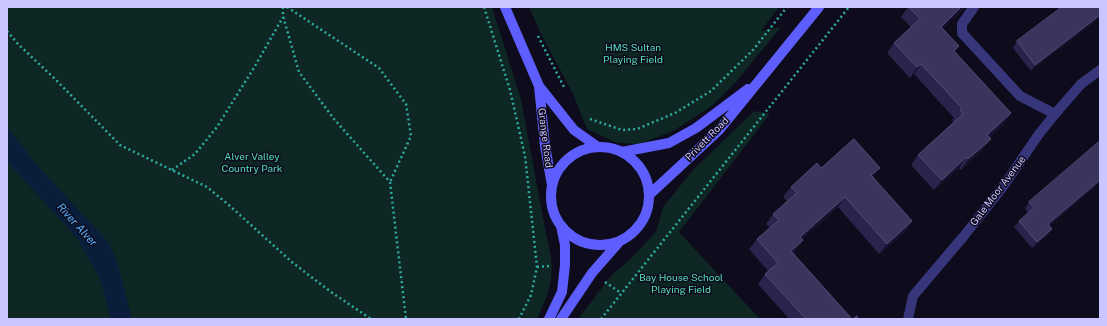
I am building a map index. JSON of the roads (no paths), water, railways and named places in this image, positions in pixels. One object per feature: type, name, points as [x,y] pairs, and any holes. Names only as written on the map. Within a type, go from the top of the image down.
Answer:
[{"type":"main road","name":"Grange Road","points":[[506,7],[539,86],[574,130],[598,147]]},
{"type":"main road","name":"Privett Road","points":[[649,195],[719,130],[819,7]]},
{"type":"main road","name":"Privett Road","points":[[622,152],[669,143],[696,128],[761,79]]},
{"type":"main road","name":"Grange Road","points":[[539,86],[545,146],[552,189]]},
{"type":"main road","points":[[598,147],[606,147],[622,152],[638,165],[647,180],[650,201],[645,218],[634,232],[620,241],[606,245],[588,244],[569,234],[557,221],[551,205],[553,182],[561,166],[573,155],[588,148],[598,147]]},
{"type":"main road","points":[[550,319],[562,292],[565,265],[566,245],[560,225]]},
{"type":"main road","points":[[561,319],[592,274],[620,241]]},
{"type":"street","points":[[974,7],[962,24],[962,33],[1020,96],[1055,114]]},
{"type":"street","name":"Gale Moor Avenue","points":[[908,319],[913,296],[964,237],[1002,188],[1039,134],[1055,114],[1081,84],[1100,70]]},
{"type":"water","name":"River Alver","points":[[7,127],[36,164],[108,242],[116,258],[132,319],[111,319],[100,279],[77,238],[7,161]]},
{"type":"park label","name":"HMS Sultan Playing Field","points":[[633,54]]},
{"type":"park label","name":"Alver Valley Country Park","points":[[252,162]]},
{"type":"park label","name":"Bay House School Playing Field","points":[[681,284]]}]
